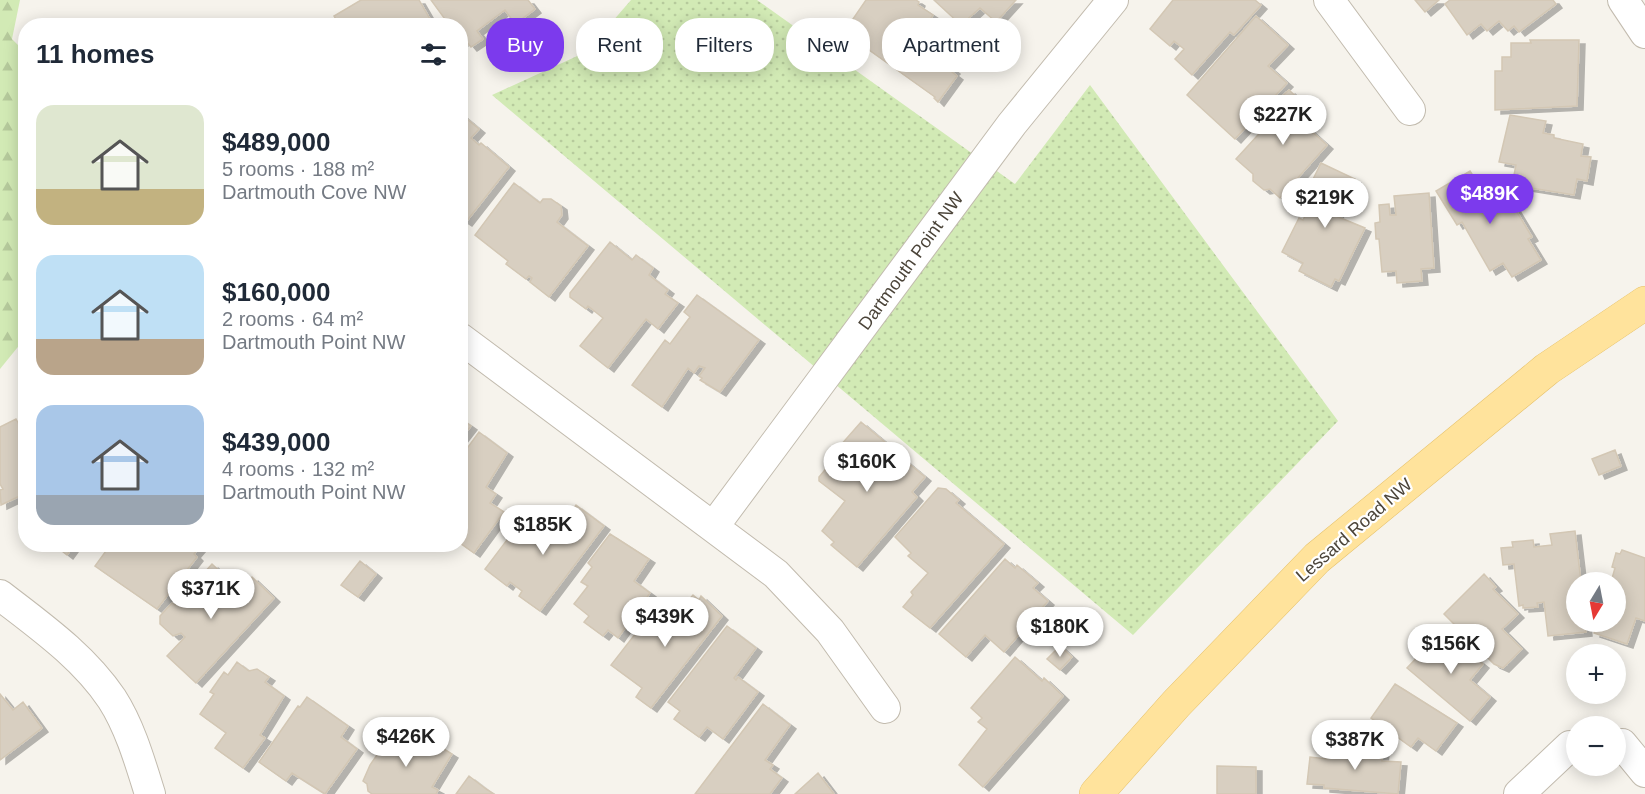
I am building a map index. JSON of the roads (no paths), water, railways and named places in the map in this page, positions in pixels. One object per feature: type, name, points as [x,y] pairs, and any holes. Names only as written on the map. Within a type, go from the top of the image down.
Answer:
[{"type":"main road","name":"Lessard Road NW","points":[[1096,794],[1176,704],[1317,558],[1547,369],[1645,303]]},
{"type":"street","name":"Dartmouth Point NW","points":[[714,526],[1012,124],[1113,0]]},
{"type":"street","points":[[1329,0],[1410,110]]},
{"type":"street","points":[[1623,0],[1645,33]]},
{"type":"street","points":[[468,345],[776,574],[806,603],[830,631],[885,708]]},
{"type":"street","points":[[0,595],[55,638],[98,680],[113,700],[125,724],[150,794]]},
{"type":"street","points":[[1519,794],[1566,749]]},
{"type":"street","points":[[1626,749],[1645,772]]}]
